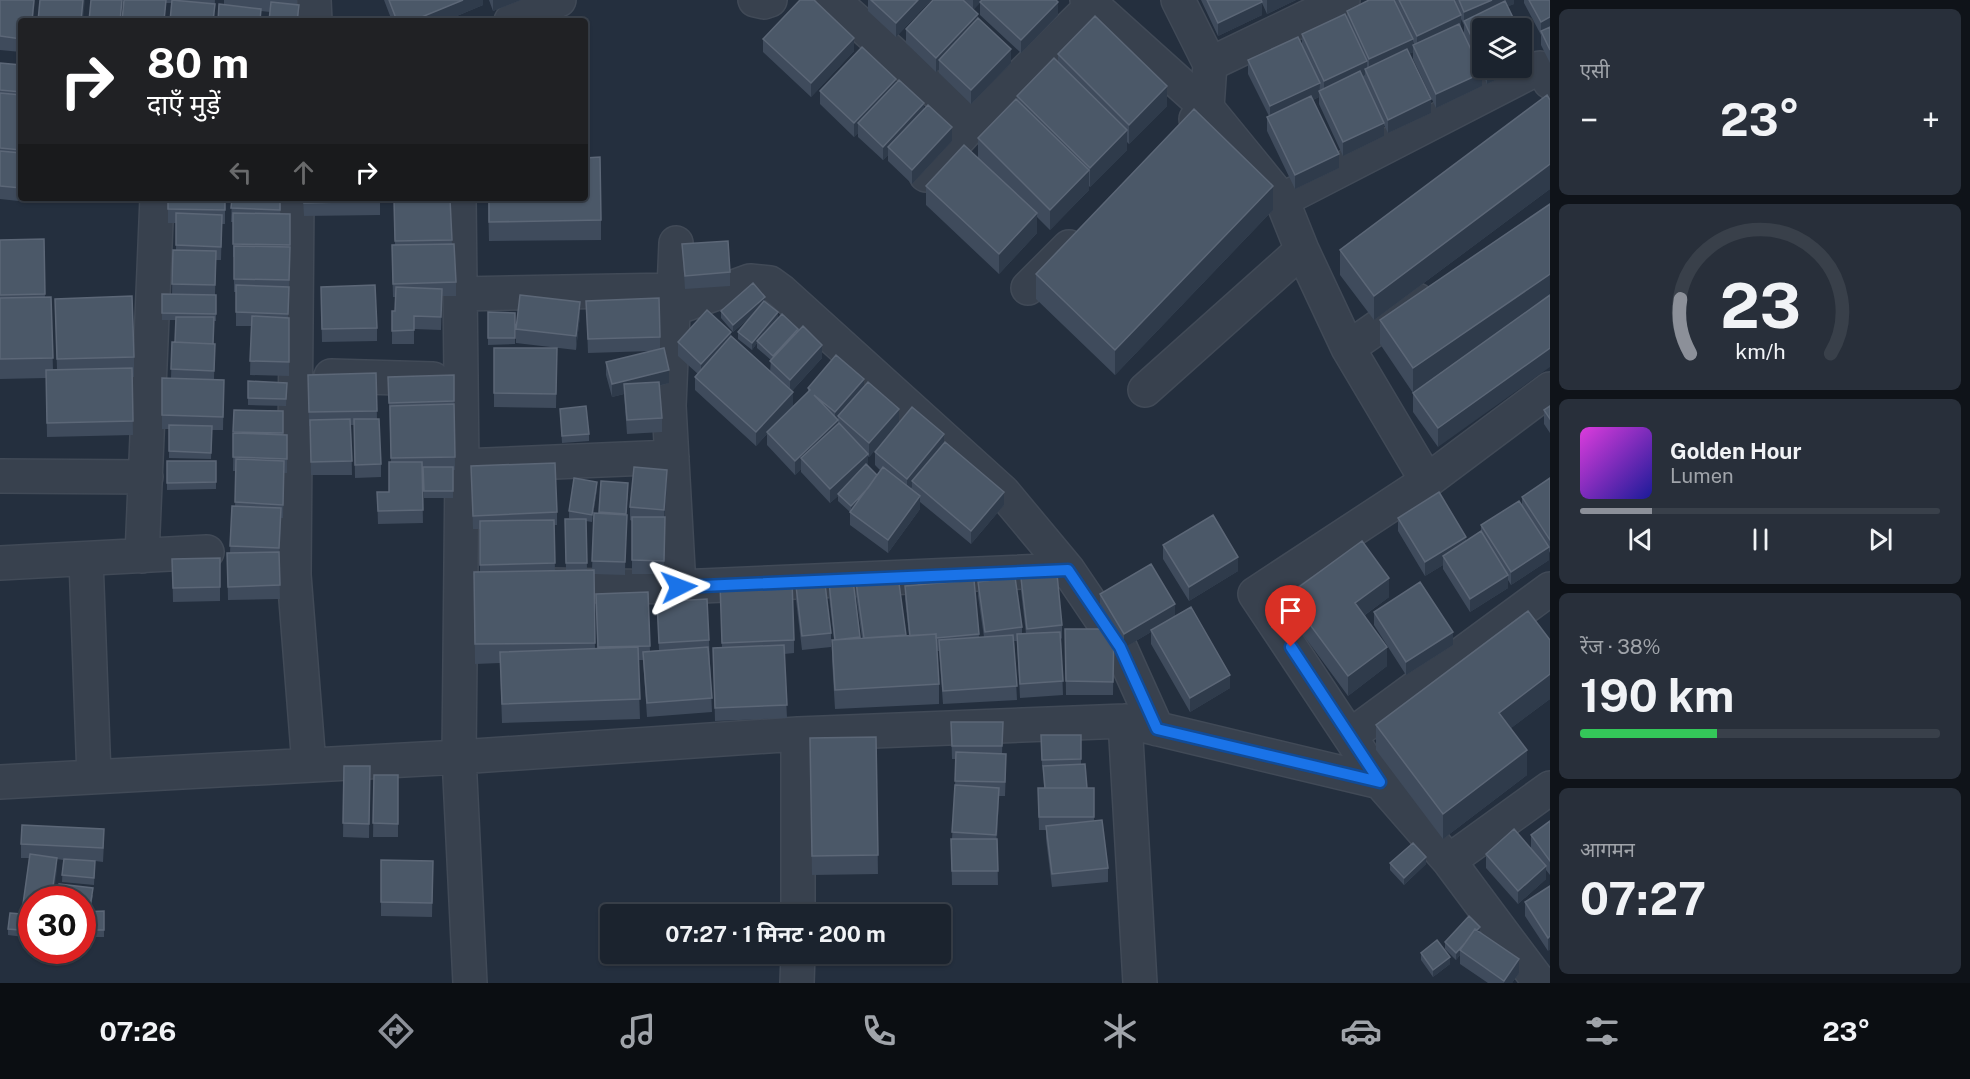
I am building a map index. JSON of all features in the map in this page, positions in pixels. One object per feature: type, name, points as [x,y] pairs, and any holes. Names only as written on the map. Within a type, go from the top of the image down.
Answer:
[{"type":"street","points":[[314,0],[315,18]]},
{"type":"street","points":[[518,18],[560,0]]},
{"type":"street","points":[[755,0],[764,2],[770,0]]},
{"type":"street","points":[[833,0],[969,122],[974,122]]},
{"type":"street","points":[[1174,141],[1207,108],[1210,64],[1178,0]]},
{"type":"street","points":[[1210,64],[1343,0]]},
{"type":"street","points":[[926,175],[974,122],[1090,3],[1207,108],[1282,200],[1302,250],[1348,348],[1427,481]]},
{"type":"street","points":[[1282,200],[1536,69],[1544,70],[1550,82]]},
{"type":"street","points":[[142,556],[157,201]]},
{"type":"street","points":[[297,201],[294,575],[309,765]]},
{"type":"street","points":[[459,201],[462,466],[459,757],[470,983]]},
{"type":"street","points":[[1028,288],[1093,223]]},
{"type":"street","points":[[676,243],[669,406],[679,587]]},
{"type":"street","points":[[1145,390],[1302,250]]},
{"type":"street","points":[[461,294],[673,300],[750,280],[770,284],[781,291],[1003,492],[1068,570],[1120,647],[1157,729]]},
{"type":"street","points":[[1348,348],[1444,282]]},
{"type":"street","points":[[296,374],[461,380]]},
{"type":"street","points":[[1540,983],[1449,861],[1380,782],[1255,594],[1427,481],[1550,389]]},
{"type":"street","points":[[462,466],[672,457]]},
{"type":"street","points":[[0,476],[146,477]]},
{"type":"street","points":[[0,563],[207,552]]},
{"type":"street","points":[[86,559],[94,777]]},
{"type":"street","points":[[461,584],[679,587],[1068,570]]},
{"type":"street","points":[[1350,736],[1550,589]]},
{"type":"street","points":[[0,782],[459,757],[798,734],[1125,721],[1380,782]]},
{"type":"street","points":[[1125,721],[1140,983]]},
{"type":"street","points":[[798,734],[798,904]]},
{"type":"street","points":[[1449,861],[1550,788]]},
{"type":"street","points":[[797,983],[798,964]]},
{"type":"building","points":[[0,0],[34,0],[32,18],[18,18],[18,39],[0,36]]},
{"type":"building","points":[[40,0],[83,0],[81,18],[38,18]]},
{"type":"building","points":[[91,0],[122,0],[120,18],[89,18]]},
{"type":"building","points":[[124,0],[166,0],[164,18],[122,18]]},
{"type":"building","points":[[172,0],[215,4],[213,18],[170,18]]},
{"type":"building","points":[[389,0],[463,0],[419,18],[396,18]]},
{"type":"building","points":[[800,0],[814,0],[854,38],[811,83],[763,39]]},
{"type":"building","points":[[871,0],[918,0],[896,23]]},
{"type":"building","points":[[933,0],[963,0],[978,14],[936,58],[906,29]]},
{"type":"building","points":[[982,0],[1056,0],[1058,2],[1021,40],[980,2]]},
{"type":"building","points":[[1207,0],[1261,0],[1262,2],[1218,23]]},
{"type":"building","points":[[1369,0],[1394,0],[1413,39],[1369,59],[1347,11]]},
{"type":"building","points":[[1399,0],[1454,0],[1461,15],[1417,36]]},
{"type":"building","points":[[1459,0],[1492,0],[1464,12]]},
{"type":"building","points":[[1529,0],[1550,0],[1550,17],[1541,22]]},
{"type":"building","points":[[1505,1],[1513,18],[1472,18],[1472,38],[1464,21]]},
{"type":"building","points":[[271,2],[299,5],[297,18],[269,18]]},
{"type":"building","points":[[219,4],[261,9],[260,18],[218,18]]},
{"type":"building","points":[[1345,14],[1367,61],[1324,81],[1302,34]]},
{"type":"building","points":[[1095,16],[1167,86],[1129,125],[1058,54]]},
{"type":"building","points":[[978,18],[1011,49],[971,90],[939,60]]},
{"type":"building","points":[[1459,24],[1472,52],[1472,78],[1436,94],[1413,45]]},
{"type":"building","points":[[1550,27],[1550,50],[1541,31]]},
{"type":"building","points":[[1298,37],[1320,83],[1270,106],[1248,60]]},
{"type":"building","points":[[862,47],[896,79],[854,123],[820,91]]},
{"type":"building","points":[[1407,49],[1431,99],[1388,120],[1365,69]]},
{"type":"building","points":[[1054,58],[1127,130],[1090,168],[1017,96]]},
{"type":"building","points":[[0,63],[18,65],[18,92],[0,90]]},
{"type":"building","points":[[1360,71],[1384,123],[1343,142],[1319,91]]},
{"type":"building","points":[[899,80],[924,103],[883,147],[858,123]]},
{"type":"building","points":[[0,93],[18,95],[18,150],[0,148]]},
{"type":"building","points":[[1547,95],[1550,100],[1550,164],[1374,296],[1340,250]]},
{"type":"building","points":[[1311,96],[1339,154],[1295,175],[1267,117]]},
{"type":"building","points":[[1016,99],[1089,170],[1050,210],[978,138]]},
{"type":"building","points":[[928,105],[952,127],[912,170],[888,147]]},
{"type":"building","points":[[1194,109],[1273,186],[1115,350],[1036,274]]},
{"type":"building","points":[[964,145],[1037,213],[999,254],[926,186]]},
{"type":"building","points":[[0,151],[18,153],[18,188],[0,186]]},
{"type":"building","points":[[600,157],[601,220],[489,222],[489,201],[588,201],[588,158]]},
{"type":"building","points":[[168,201],[225,201],[225,210],[168,209]]},
{"type":"building","points":[[232,201],[280,201],[280,210],[231,208]]},
{"type":"building","points":[[304,201],[380,201],[304,203]]},
{"type":"building","points":[[394,201],[450,201],[452,240],[395,241]]},
{"type":"building","points":[[1550,204],[1550,274],[1413,368],[1380,320]]},
{"type":"building","points":[[176,213],[222,215],[221,247],[176,245]]},
{"type":"building","points":[[233,213],[290,214],[290,245],[233,244]]},
{"type":"building","points":[[44,239],[45,294],[0,295],[0,240]]},
{"type":"building","points":[[728,241],[730,272],[685,276],[682,244]]},
{"type":"building","points":[[454,244],[456,282],[393,284],[392,245]]},
{"type":"building","points":[[234,246],[290,247],[289,280],[234,279]]},
{"type":"building","points":[[173,250],[216,251],[215,285],[172,284]]},
{"type":"building","points":[[753,283],[765,297],[733,325],[721,311]]},
{"type":"building","points":[[236,285],[289,287],[288,314],[236,312]]},
{"type":"building","points":[[375,285],[377,328],[322,329],[321,287]]},
{"type":"building","points":[[396,287],[442,289],[441,317],[414,316],[414,330],[392,331],[392,311],[395,311]]},
{"type":"building","points":[[162,294],[216,295],[216,314],[162,313]]},
{"type":"building","points":[[520,295],[580,302],[576,336],[516,329]]},
{"type":"building","points":[[1550,295],[1550,348],[1438,428],[1413,393]]},
{"type":"building","points":[[132,296],[134,357],[57,359],[55,299]]},
{"type":"building","points":[[51,297],[53,358],[0,359],[0,298]]},
{"type":"building","points":[[659,298],[660,337],[588,339],[586,301]]},
{"type":"building","points":[[764,301],[778,312],[752,343],[738,332]]},
{"type":"building","points":[[707,310],[731,332],[701,364],[678,342]]},
{"type":"building","points":[[488,312],[515,313],[515,338],[488,338]]},
{"type":"building","points":[[782,314],[798,329],[773,356],[757,341]]},
{"type":"building","points":[[252,316],[289,318],[289,362],[250,361]]},
{"type":"building","points":[[176,317],[214,317],[213,344],[175,342]]},
{"type":"building","points":[[803,326],[822,345],[790,380],[770,361]]},
{"type":"building","points":[[731,336],[793,392],[756,432],[695,377]]},
{"type":"building","points":[[172,342],[215,344],[214,371],[171,369]]},
{"type":"building","points":[[494,348],[557,348],[556,394],[494,393]]},
{"type":"building","points":[[664,348],[669,370],[612,384],[606,362]]},
{"type":"building","points":[[836,355],[864,379],[835,412],[814,395],[838,420],[795,461],[767,432],[810,390],[808,388]]},
{"type":"building","points":[[132,368],[133,421],[47,423],[46,370]]},
{"type":"building","points":[[376,373],[377,411],[309,412],[308,375]]},
{"type":"building","points":[[454,375],[454,401],[389,403],[388,377]]},
{"type":"building","points":[[162,378],[224,380],[223,417],[162,415]]},
{"type":"building","points":[[248,381],[287,383],[286,399],[248,398]]},
{"type":"building","points":[[659,382],[662,418],[627,420],[624,384]]},
{"type":"building","points":[[868,382],[899,409],[869,443],[838,416]]},
{"type":"building","points":[[454,404],[455,457],[391,458],[390,406]]},
{"type":"building","points":[[586,406],[589,434],[562,436],[560,409]]},
{"type":"building","points":[[1550,406],[1550,419],[1544,410]]},
{"type":"building","points":[[912,407],[944,434],[907,479],[875,452]]},
{"type":"building","points":[[234,410],[283,411],[283,433],[233,432]]},
{"type":"building","points":[[350,419],[352,461],[311,462],[310,420]]},
{"type":"building","points":[[354,419],[379,419],[381,464],[355,465]]},
{"type":"building","points":[[839,423],[868,454],[830,489],[801,458]]},
{"type":"building","points":[[169,425],[212,426],[211,453],[169,451]]},
{"type":"building","points":[[233,433],[287,435],[287,459],[233,457]]},
{"type":"building","points":[[945,442],[1004,492],[971,531],[912,481]]},
{"type":"building","points":[[236,459],[284,461],[283,505],[235,502]]},
{"type":"building","points":[[167,461],[216,461],[216,482],[167,483]]},
{"type":"building","points":[[389,462],[422,462],[423,510],[378,511],[377,492],[389,492]]},
{"type":"building","points":[[555,463],[557,512],[473,516],[471,466]]},
{"type":"building","points":[[866,464],[877,475],[851,506],[838,494]]},
{"type":"building","points":[[423,467],[453,467],[453,491],[424,491]]},
{"type":"building","points":[[634,467],[667,470],[664,510],[630,507]]},
{"type":"building","points":[[883,467],[920,496],[888,540],[850,512]]},
{"type":"building","points":[[574,478],[597,482],[592,515],[569,511]]},
{"type":"building","points":[[1550,478],[1550,540],[1522,497]]},
{"type":"building","points":[[601,481],[628,483],[626,514],[599,512]]},
{"type":"building","points":[[1439,492],[1466,537],[1425,562],[1398,518]]},
{"type":"building","points":[[1519,501],[1549,547],[1511,572],[1481,525]]},
{"type":"building","points":[[232,506],[281,508],[279,548],[230,546]]},
{"type":"building","points":[[594,513],[627,515],[625,562],[592,561]]},
{"type":"building","points":[[1213,515],[1238,557],[1189,587],[1163,545]]},
{"type":"building","points":[[632,517],[665,517],[664,561],[632,560]]},
{"type":"building","points":[[565,519],[586,519],[587,563],[566,563]]},
{"type":"building","points":[[554,520],[555,563],[480,565],[480,521]]},
{"type":"building","points":[[1481,531],[1508,575],[1470,599],[1443,556]]},
{"type":"building","points":[[1362,541],[1389,578],[1355,603],[1387,647],[1348,676],[1288,595]]},
{"type":"building","points":[[279,552],[280,585],[228,587],[227,553]]},
{"type":"building","points":[[220,558],[220,587],[173,588],[172,559]]},
{"type":"building","points":[[1151,564],[1175,604],[1124,634],[1100,594]]},
{"type":"building","points":[[594,570],[595,643],[475,644],[474,572]]},
{"type":"building","points":[[1057,574],[1062,625],[1027,629],[1021,578]]},
{"type":"building","points":[[898,576],[906,635],[864,638],[856,582]]},
{"type":"building","points":[[1015,577],[1022,627],[985,632],[978,582]]},
{"type":"building","points":[[792,580],[794,640],[722,643],[720,583]]},
{"type":"building","points":[[853,580],[860,637],[835,640],[829,582]]},
{"type":"building","points":[[974,580],[979,634],[936,638],[936,634],[910,636],[905,586]]},
{"type":"building","points":[[1420,582],[1453,632],[1406,662],[1374,612]]},
{"type":"building","points":[[825,584],[831,633],[802,636],[796,586]]},
{"type":"building","points":[[648,592],[650,646],[598,647],[596,594]]},
{"type":"building","points":[[707,599],[709,640],[659,643],[657,602]]},
{"type":"building","points":[[1191,607],[1230,675],[1190,698],[1151,630]]},
{"type":"building","points":[[1528,611],[1550,640],[1550,674],[1499,713],[1527,750],[1443,814],[1376,725]]},
{"type":"building","points":[[1065,629],[1114,629],[1113,682],[1066,681]]},
{"type":"building","points":[[1060,632],[1063,681],[1020,684],[1017,634]]},
{"type":"building","points":[[936,634],[939,684],[835,690],[832,640]]},
{"type":"building","points":[[1013,635],[1017,686],[943,691],[939,640]]},
{"type":"building","points":[[784,645],[787,705],[715,708],[713,648]]},
{"type":"building","points":[[638,647],[640,699],[502,704],[500,652]]},
{"type":"building","points":[[708,647],[712,698],[647,703],[643,652]]},
{"type":"building","points":[[951,722],[1003,722],[1002,746],[952,746]]},
{"type":"building","points":[[1041,735],[1081,735],[1081,759],[1042,760]]},
{"type":"building","points":[[876,737],[878,855],[812,856],[810,738]]},
{"type":"building","points":[[956,752],[1006,754],[1005,782],[955,781]]},
{"type":"building","points":[[1085,764],[1087,788],[1045,788],[1043,766]]},
{"type":"building","points":[[344,766],[370,766],[369,824],[343,823]]},
{"type":"building","points":[[374,775],[398,775],[398,824],[373,823]]},
{"type":"building","points":[[955,785],[999,788],[996,835],[952,832]]},
{"type":"building","points":[[1038,788],[1094,788],[1094,817],[1039,817]]},
{"type":"building","points":[[1102,820],[1108,868],[1052,874],[1046,826]]},
{"type":"building","points":[[1550,821],[1550,861],[1531,835]]},
{"type":"building","points":[[22,825],[104,829],[103,848],[21,844]]},
{"type":"building","points":[[1514,829],[1546,866],[1518,891],[1486,854]]},
{"type":"building","points":[[951,839],[997,839],[998,871],[952,871]]},
{"type":"building","points":[[1413,843],[1426,857],[1404,878],[1390,863]]},
{"type":"building","points":[[30,854],[57,858],[53,886],[26,886]]},
{"type":"building","points":[[64,859],[95,861],[94,878],[62,875]]},
{"type":"building","points":[[381,860],[433,861],[432,903],[381,902]]},
{"type":"building","points":[[1550,886],[1550,936],[1548,938],[1525,902]]},
{"type":"building","points":[[96,911],[104,911],[104,930],[96,930]]},
{"type":"building","points":[[10,913],[18,914],[18,930],[8,929]]},
{"type":"building","points":[[1469,916],[1480,927],[1475,929],[1456,953],[1445,942]]},
{"type":"building","points":[[1475,929],[1519,959],[1504,981],[1460,950]]},
{"type":"building","points":[[1437,940],[1450,957],[1433,970],[1421,953]]},
{"type":"route","points":[[679,587],[1068,570],[1120,647],[1157,729],[1380,782],[1291,647]]}]
